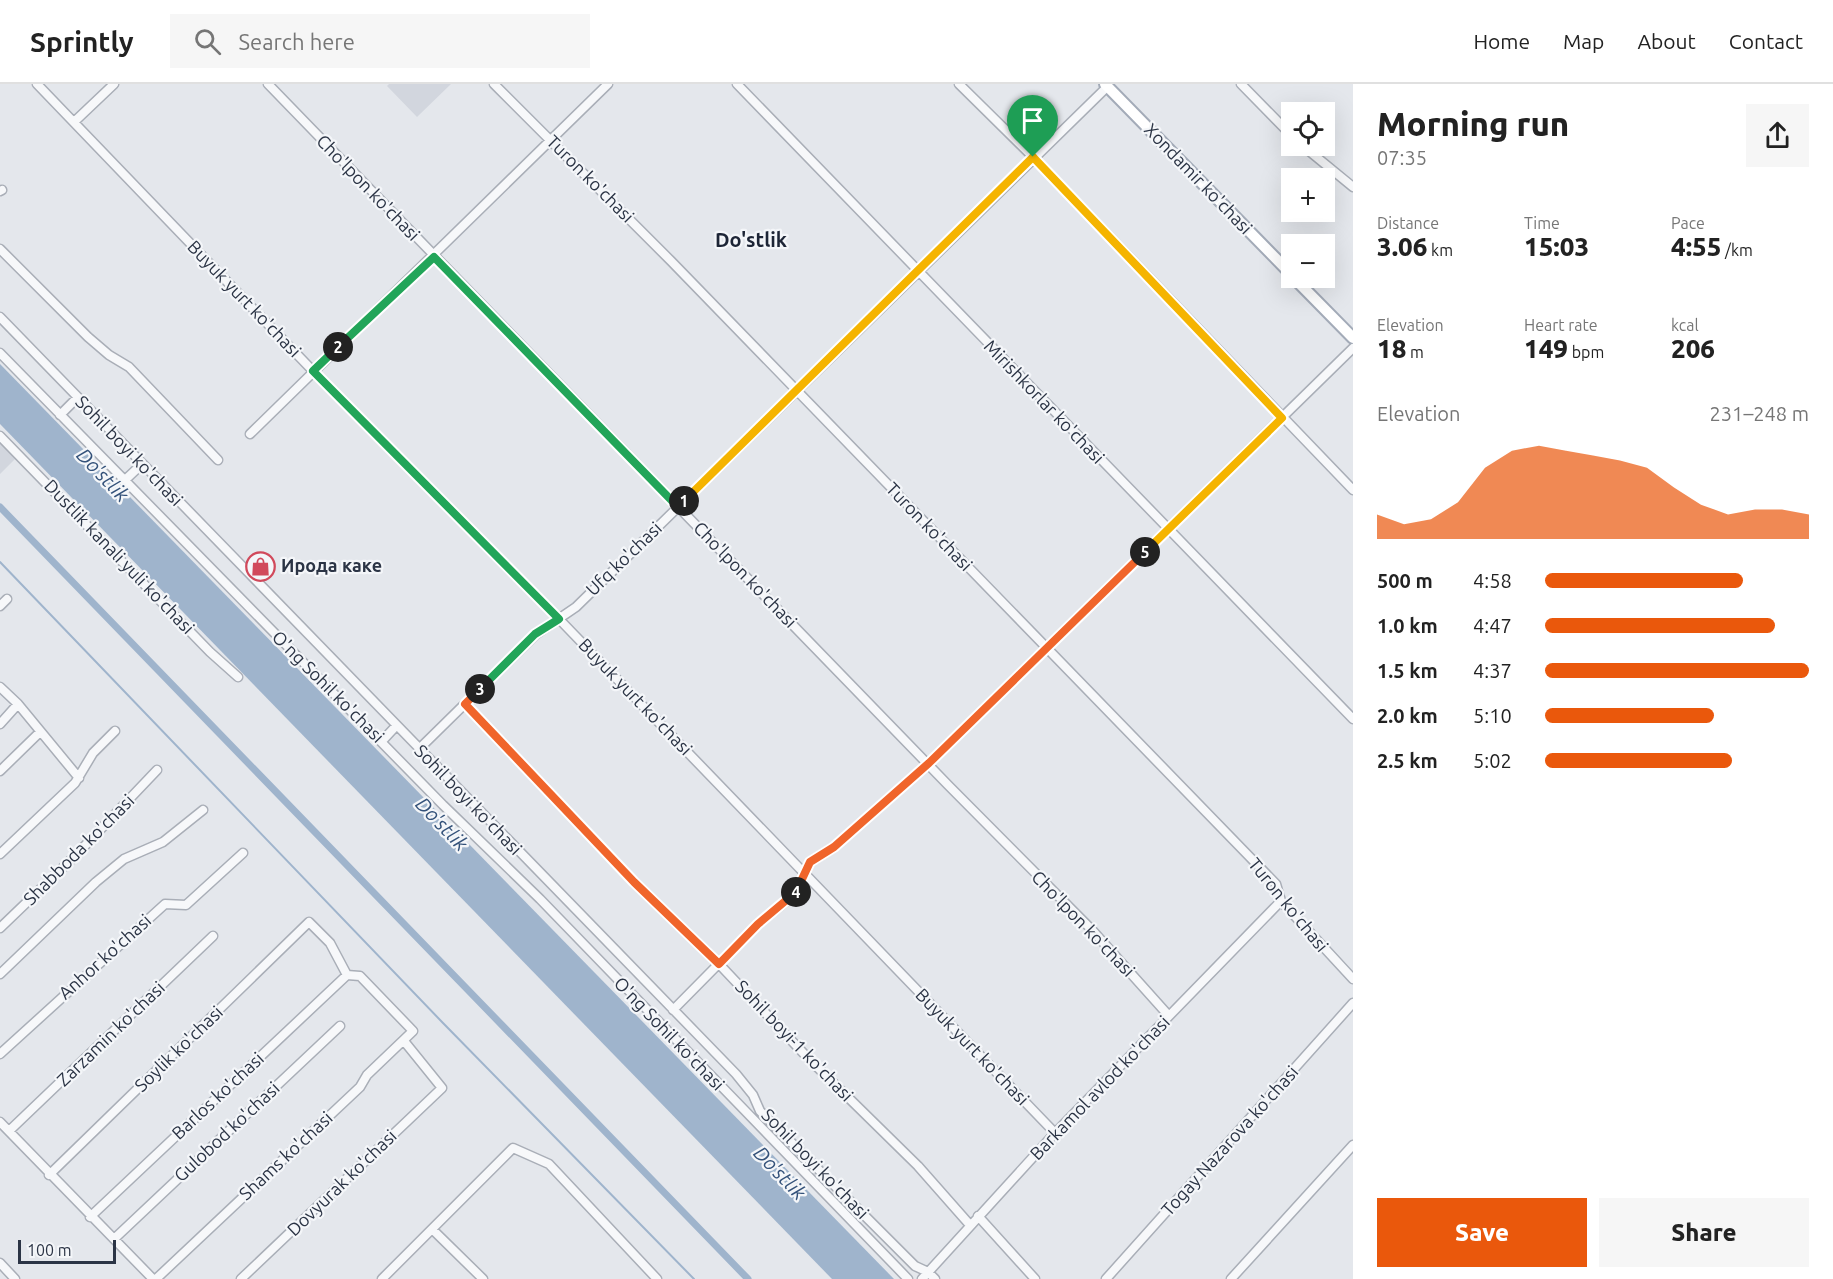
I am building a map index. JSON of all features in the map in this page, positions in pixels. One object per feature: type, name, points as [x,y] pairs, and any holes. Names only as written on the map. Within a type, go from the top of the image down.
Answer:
[{"type":"main road","name":"Xondamir ko'chasi","points":[[1106,85],[1281,264]]},
{"type":"main road","name":"Xondamir ko'chasi","points":[[1305,288],[1353,338]]},
{"type":"street","name":"Buyuk yurt ko'chasi","points":[[37,84],[313,371],[559,619],[1055,1133]]},
{"type":"street","points":[[74,122],[114,84]]},
{"type":"street","name":"Cho'lpon ko'chasi","points":[[268,84],[948,785],[1092,930],[1169,1016]]},
{"type":"street","name":"Turon ko'chasi","points":[[494,84],[551,139],[796,392],[817,409],[1046,649],[1276,884],[1281,901],[1353,979]]},
{"type":"street","points":[[250,434],[434,257],[608,84]]},
{"type":"street","name":"Mirishkorlar ko'chasi","points":[[737,84],[1353,719]]},
{"type":"street","points":[[959,84],[1033,157],[1353,490]]},
{"type":"street","points":[[1241,84],[1281,125]]},
{"type":"street","name":"Ufq ko'chasi","points":[[419,749],[535,634],[576,607],[1106,85]]},
{"type":"street","points":[[1315,156],[1353,188]]},
{"type":"street","points":[[0,249],[88,337],[109,355],[129,367],[218,460]]},
{"type":"street","name":"Sohil boyi ko'chasi","points":[[0,318],[736,1074],[753,1095],[760,1111],[915,1266],[928,1272],[935,1279]]},
{"type":"street","points":[[673,1010],[758,924],[796,893],[803,872],[810,862],[834,847],[929,763],[1353,348]]},
{"type":"street","name":"O'ng Sohil ko'chasi","points":[[0,353],[908,1279]]},
{"type":"street","points":[[60,415],[77,398]]},
{"type":"street","name":"Dustlik kanali yuli ko'chasi","points":[[0,436],[210,652],[238,677]]},
{"type":"street","points":[[124,481],[142,464]]},
{"type":"street","points":[[0,687],[18,704],[79,778]]},
{"type":"street","points":[[0,724],[18,704]]},
{"type":"street","name":"Sohil boyi-1 ko'chasi","points":[[465,704],[634,882],[719,964],[808,1058],[918,1166],[970,1225]]},
{"type":"street","points":[[382,741],[396,726]]},
{"type":"street","points":[[0,854],[79,778],[93,753],[115,731]]},
{"type":"street","points":[[0,771],[40,732]]},
{"type":"street","name":"Shabboda ko'chasi","points":[[0,928],[78,854],[157,770]]},
{"type":"street","points":[[0,974],[124,859],[164,842],[203,810]]},
{"type":"street","name":"Anhor ko'chasi","points":[[0,1054],[165,904],[186,905],[243,853]]},
{"type":"street","name":"Barkamol avlod ko'chasi","points":[[922,1279],[1055,1133],[1281,901]]},
{"type":"street","name":"Soylik ko'chasi","points":[[49,1175],[309,922],[330,943],[347,975]]},
{"type":"street","name":"Zarzamin ko'chasi","points":[[9,1131],[213,936]]},
{"type":"street","name":"Shams ko'chasi","points":[[154,1279],[351,1095],[367,1075],[413,1031],[360,976],[347,975]]},
{"type":"street","name":"Barlos ko'chasi","points":[[90,1217],[347,975]]},
{"type":"street","name":"Togay Nazarova ko'chasi","points":[[1106,1279],[1353,1003]]},
{"type":"street","name":"Gulobod ko'chasi","points":[[114,1239],[340,1026]]},
{"type":"street","name":"Dovyurak ko'chasi","points":[[242,1279],[442,1088],[404,1041]]},
{"type":"street","points":[[0,1122],[90,1217],[154,1279]]},
{"type":"street","points":[[1231,1279],[1353,1145]]},
{"type":"street","points":[[382,1279],[513,1148],[549,1164],[657,1279]]},
{"type":"street","points":[[978,1216],[1035,1279]]},
{"type":"street","points":[[432,1229],[483,1279]]},
{"type":"street","points":[[0,1263],[15,1279]]},
{"type":"shaded area","points":[[389,84],[451,84],[417,117],[387,86]]},
{"type":"shaded area","points":[[0,443],[15,459],[0,474]]},
{"type":"water","points":[[0,364],[894,1279],[832,1279],[0,424]]},
{"type":"waterway","points":[[0,507],[748,1279]]},
{"type":"waterway","points":[[0,562],[443,1023],[694,1279]]},
{"type":"place","name":"Ирода каке","points":[[260,566]]},
{"type":"district","name":"Do'stlik","points":[[751,240]]},
{"type":"route","points":[[1033,157],[1282,418],[929,763],[834,847],[810,862],[803,872],[796,893],[758,924],[719,964],[634,882],[594,836],[465,704],[535,634],[559,619],[313,371],[434,257],[678,507],[1033,157]]}]
